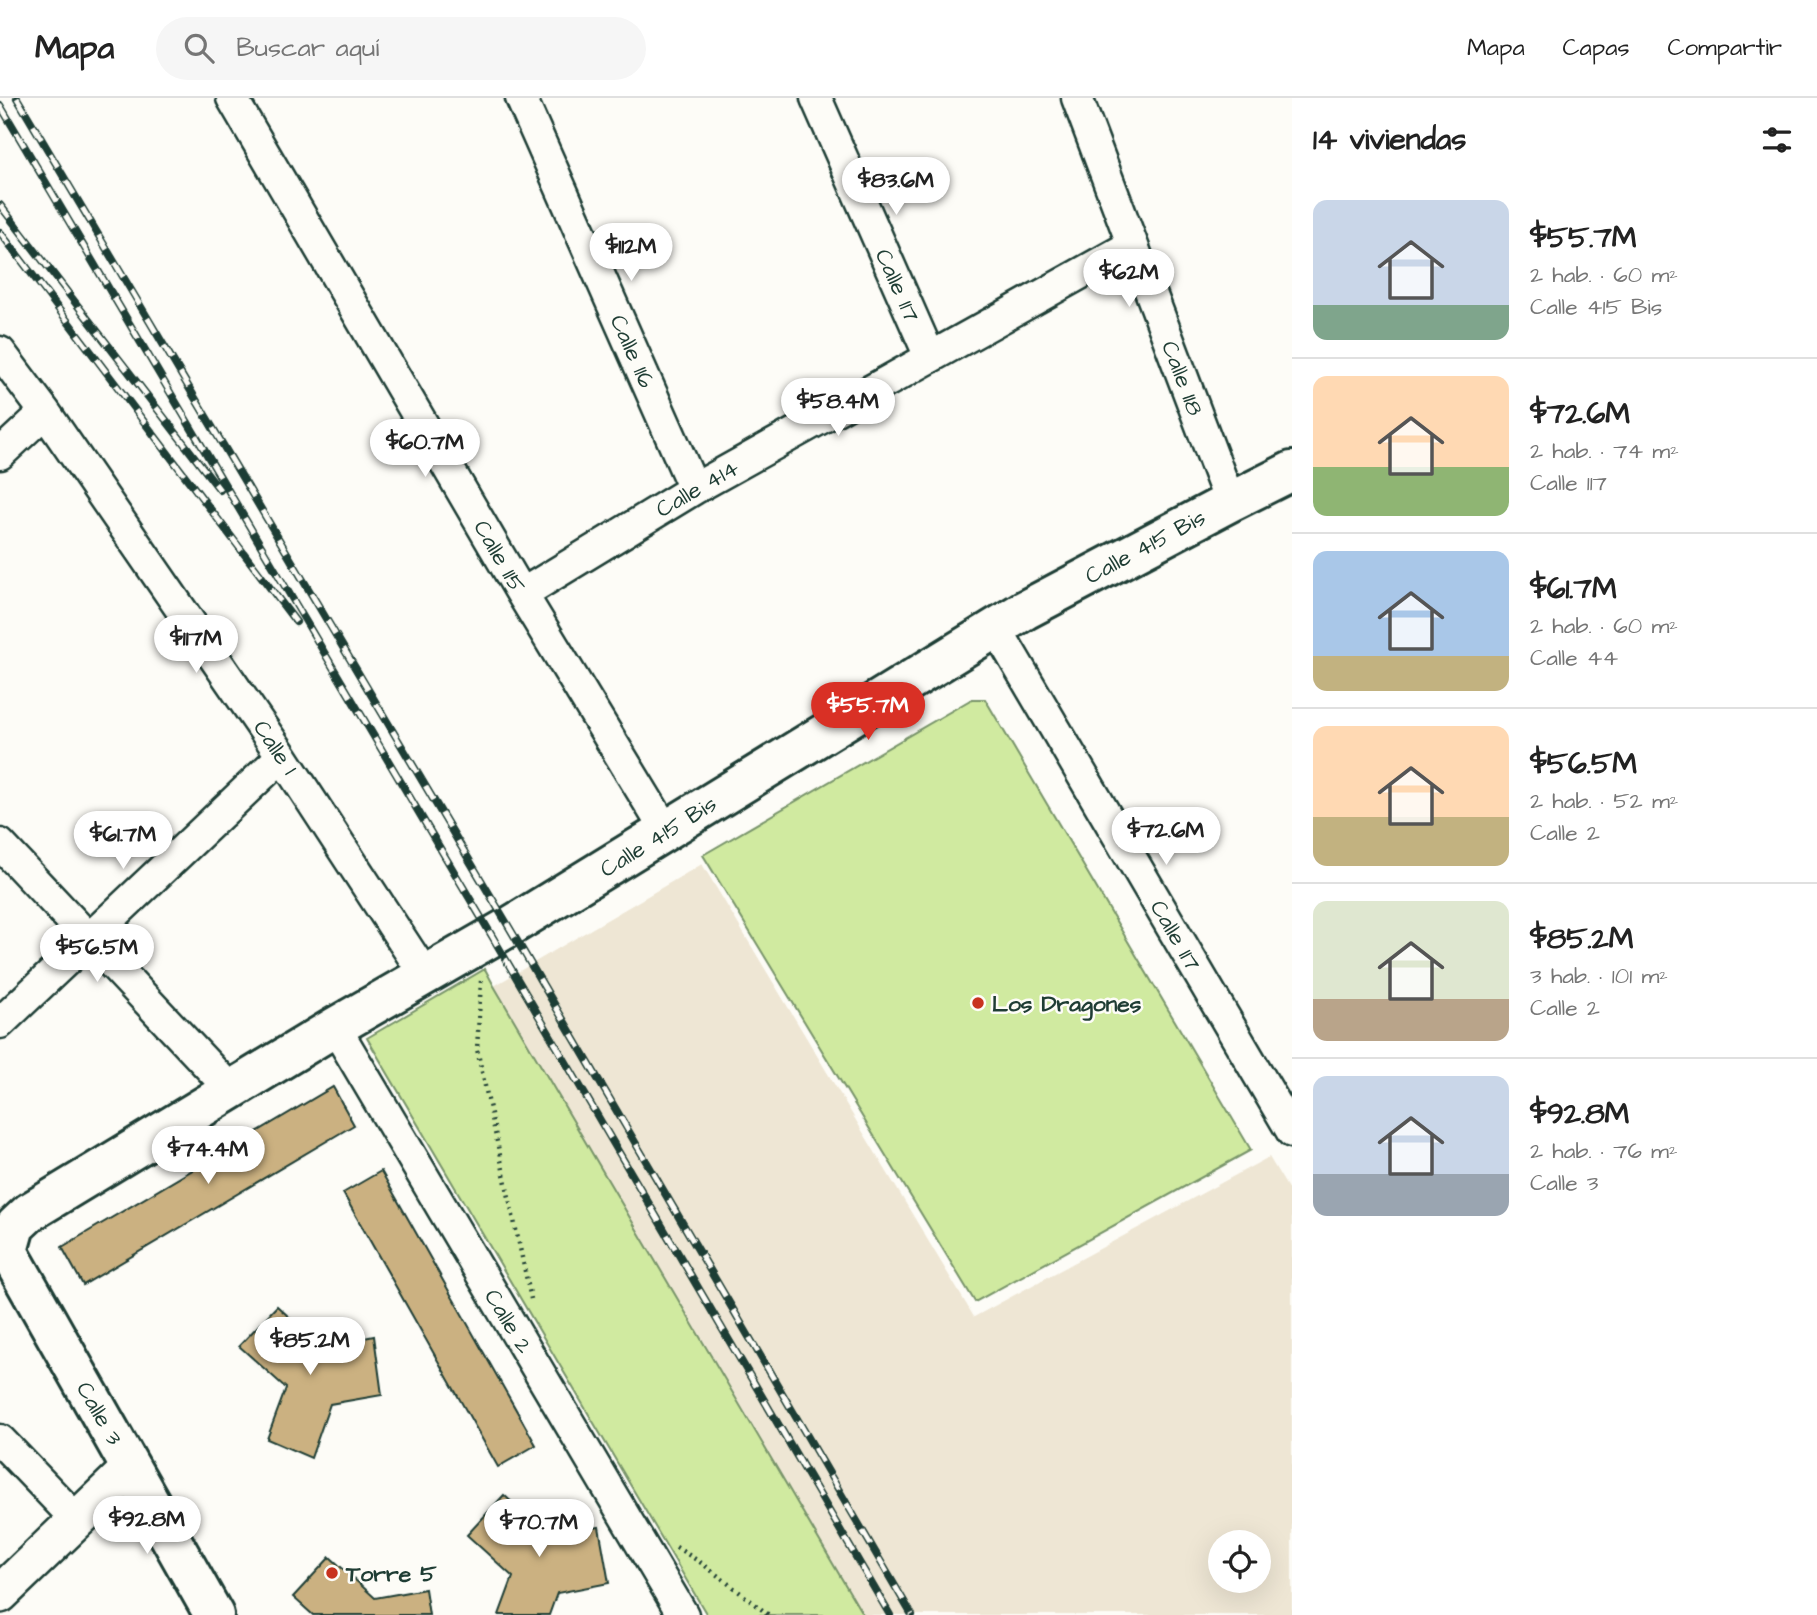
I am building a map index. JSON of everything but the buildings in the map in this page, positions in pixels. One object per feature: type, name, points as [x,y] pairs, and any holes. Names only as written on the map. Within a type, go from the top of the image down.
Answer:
[{"type":"main road","name":"Calle 415 Bis","points":[[30,1212],[335,1027],[509,927],[1025,610],[1292,471]]},
{"type":"main road","name":"Calle 3","points":[[30,1212],[15,1226],[8,1251],[214,1615]]},
{"type":"street","name":"Calle 115","points":[[232,98],[522,594],[666,831]]},
{"type":"street","name":"Calle 116","points":[[521,98],[694,489]]},
{"type":"street","name":"Calle 117","points":[[816,98],[930,357]]},
{"type":"street","name":"Calle 118","points":[[1077,98],[1230,502]]},
{"type":"street","name":"Calle 414","points":[[522,594],[694,489],[1132,245]]},
{"type":"street","name":"Calle 1","points":[[0,352],[45,412],[282,756],[425,975]]},
{"type":"street","points":[[0,454],[45,412]]},
{"type":"street","name":"Calle 117","points":[[996,628],[1292,1132]]},
{"type":"street","points":[[0,1023],[282,756]]},
{"type":"street","points":[[0,844],[231,1090]]},
{"type":"street","name":"Calle 2","points":[[335,1027],[683,1615]]},
{"type":"street","points":[[0,1440],[76,1519]]},
{"type":"street","points":[[0,1594],[131,1468]]},
{"type":"path","points":[[482,975],[477,1049],[532,1310]]},
{"type":"path","points":[[672,1544],[703,1564],[769,1615]]},
{"type":"shaded area","points":[[702,864],[974,1317],[1269,1157],[1292,1195],[1292,1615],[863,1615],[494,986]]},
{"type":"green space","name":"Los Dragones","points":[[972,699],[985,699],[1251,1150],[975,1302],[703,855]]},
{"type":"green space","points":[[485,969],[863,1615],[707,1615],[367,1038]]},
{"type":"railway","points":[[17,98],[509,927],[912,1615]]},
{"type":"railway","points":[[0,105],[890,1615]]},
{"type":"railway","points":[[0,205],[220,490]]},
{"type":"railway","points":[[0,232],[296,622]]},
{"type":"place","name":"Los Dragones","points":[[978,1003]]},
{"type":"place","name":"Torre 5","points":[[332,1573]]}]
